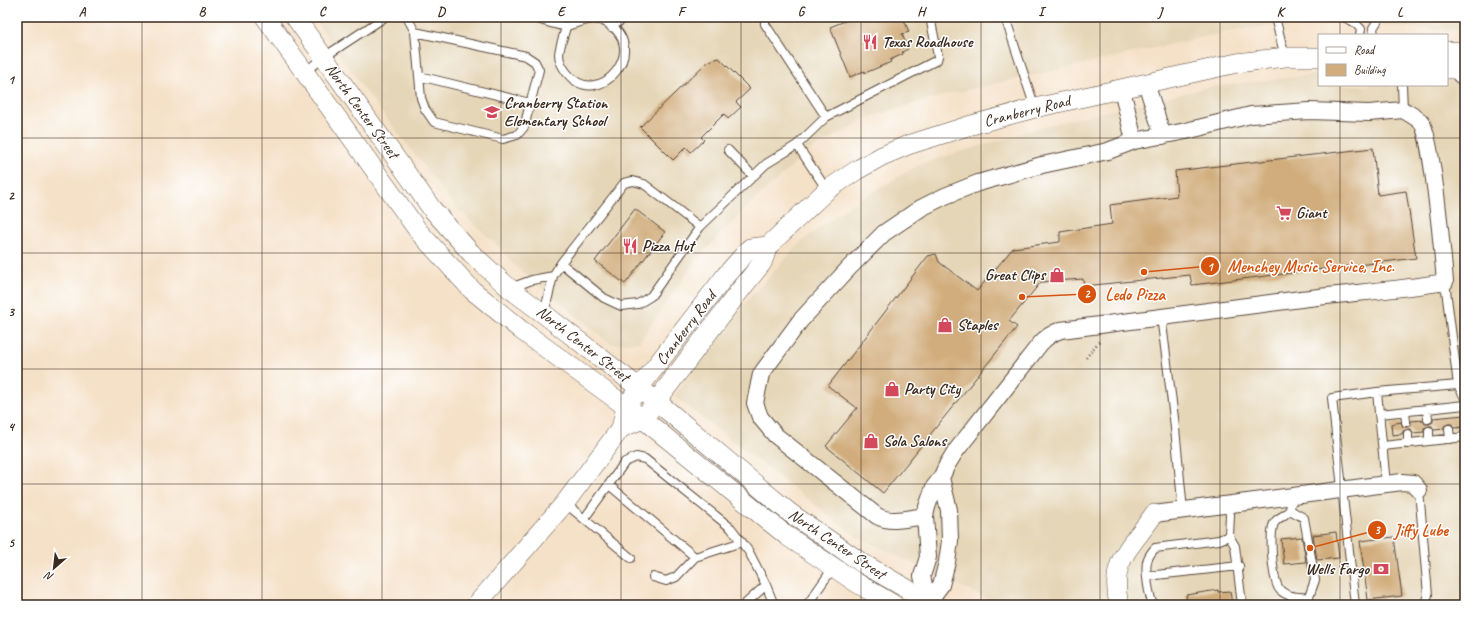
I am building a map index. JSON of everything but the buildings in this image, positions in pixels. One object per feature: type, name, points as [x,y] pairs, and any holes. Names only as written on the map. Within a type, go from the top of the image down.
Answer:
[{"type":"street","name":"North Center Street","points":[[265,17],[419,232],[472,290],[521,330],[643,419],[787,536],[833,568],[894,605]]},
{"type":"street","name":"North Center Street","points":[[295,17],[432,209],[471,253],[509,288],[656,401],[790,513],[862,563],[929,604]]},
{"type":"street","points":[[1448,52],[1465,52]]},
{"type":"street","name":"Cranberry Road","points":[[643,419],[762,263],[768,246],[827,190],[857,170],[882,156],[908,145],[968,126],[1035,108],[1237,63],[1285,58],[1318,57]]},
{"type":"street","points":[[1146,83],[1163,136]]},
{"type":"street","points":[[1122,89],[1134,141]]},
{"type":"street","points":[[925,516],[890,521],[884,520],[877,516],[775,435],[763,422],[755,403],[761,374],[800,321],[884,233],[921,208],[945,196],[978,183],[1042,165],[1108,152],[1134,141],[1163,136],[1251,115],[1309,111],[1369,114],[1403,110],[1422,122],[1427,138],[1432,169],[1446,282],[1405,289],[1323,296],[1161,316],[1061,330],[1046,337],[955,452],[929,498],[925,516],[928,558],[922,576],[929,604]]},
{"type":"street","name":"Cranberry Road","points":[[476,605],[565,503],[621,428],[626,407],[639,388],[726,275],[750,248],[768,246]]},
{"type":"street","points":[[621,428],[643,419]]},
{"type":"street","points":[[929,604],[941,585],[947,562],[950,541],[949,510],[941,478]]},
{"type":"street","points":[[1120,605],[1116,582],[1121,560],[1133,541],[1154,514],[1228,504],[1290,503],[1343,490],[1402,482],[1413,483],[1419,490]]},
{"type":"lane","points":[[304,73],[324,57],[385,17]]},
{"type":"lane","points":[[406,17],[415,32],[421,98],[425,109],[434,122],[503,139],[517,135],[524,127],[539,70],[535,62],[526,56],[415,32]]},
{"type":"lane","points":[[532,17],[566,27],[592,18],[606,22],[616,30],[624,47],[624,56],[622,65],[609,80],[597,85],[584,85],[572,79],[564,69],[559,55],[566,27]]},
{"type":"lane","points":[[611,27],[626,17]]},
{"type":"lane","points":[[765,17],[765,24],[826,117]]},
{"type":"lane","points":[[561,263],[604,298],[621,306],[638,304],[651,296],[700,227],[766,164],[797,145],[826,117],[937,60],[938,56],[930,17]]},
{"type":"lane","points":[[1005,17],[1035,108]]},
{"type":"lane","points":[[1275,17],[1285,58]]},
{"type":"lane","points":[[1344,17],[1354,22],[1361,30],[1360,34]]},
{"type":"lane","points":[[1374,34],[1373,28],[1380,17]]},
{"type":"lane","points":[[1455,69],[1457,77],[1465,84]]},
{"type":"lane","points":[[419,76],[530,103]]},
{"type":"lane","points":[[1402,86],[1403,110]]},
{"type":"lane","points":[[797,145],[827,190]]},
{"type":"lane","points":[[728,150],[752,176]]},
{"type":"lane","points":[[544,314],[553,276],[561,263],[624,183],[633,181],[644,184],[700,227]]},
{"type":"lane","points":[[509,288],[532,280],[553,276]]},
{"type":"lane","points":[[1446,282],[1458,385],[1465,398]]},
{"type":"lane","points":[[1161,316],[1174,418],[1183,511]]},
{"type":"lane","points":[[1355,605],[1332,398],[1376,392],[1458,385]]},
{"type":"lane","points":[[1376,392],[1380,414],[1386,484]]},
{"type":"lane","points":[[1380,414],[1465,405]]},
{"type":"lane","points":[[1447,407],[1448,416]]},
{"type":"lane","points":[[1427,409],[1428,419]]},
{"type":"lane","points":[[1405,412],[1406,422]]},
{"type":"lane","points":[[1449,429],[1450,439]]},
{"type":"lane","points":[[1429,431],[1429,441]]},
{"type":"lane","points":[[1408,434],[1408,444]]},
{"type":"lane","points":[[1383,446],[1465,437]]},
{"type":"lane","points":[[584,519],[625,462],[636,457],[645,459],[731,528],[749,552],[766,585],[774,605]]},
{"type":"lane","points":[[608,485],[695,557]]},
{"type":"lane","points":[[1419,490],[1428,595],[1424,605]]},
{"type":"lane","points":[[565,503],[631,558]]},
{"type":"lane","points":[[1290,503],[1304,518],[1315,580],[1309,597],[1297,598],[1281,590],[1276,583],[1271,542],[1273,524],[1277,518],[1284,515],[1290,503]]},
{"type":"lane","points":[[1228,504],[1230,515],[1229,536],[1236,546],[1242,605]]},
{"type":"lane","points":[[1153,605],[1147,576],[1147,563],[1149,555],[1155,548],[1219,540],[1229,536]]},
{"type":"lane","points":[[653,577],[666,580],[676,578],[695,557],[742,542]]},
{"type":"lane","points":[[1147,576],[1238,566]]},
{"type":"lane","points":[[807,605],[833,568]]},
{"type":"lane","points":[[744,605],[766,585]]},
{"type":"path","points":[[1086,358],[1098,342]]},
{"type":"shaded area","points":[[313,17],[1465,17],[1465,31],[1311,21],[1226,32],[945,95],[867,118],[810,150],[752,202],[696,260],[639,342],[611,344],[513,264],[498,246],[455,206],[363,88]]},
{"type":"shaded area","points":[[1448,73],[1465,73],[1465,605],[1000,605],[856,536],[674,396],[744,304],[801,242],[844,209],[920,164],[1057,123],[1210,87],[1318,74],[1318,86],[1448,86]]},
{"type":"place","name":"Texas Roadhouse","points":[[870,42]]},
{"type":"place","name":"Cranberry Station Elementary School","points":[[492,112]]},
{"type":"place","name":"Giant","points":[[1284,213]]},
{"type":"place","name":"Pizza Hut","points":[[630,246]]},
{"type":"place","name":"Menchey Music Service, Inc.","points":[[1144,272]]},
{"type":"place","name":"Great Clips","points":[[1057,275]]},
{"type":"place","name":"Ledo Pizza","points":[[1022,297]]},
{"type":"place","name":"Staples","points":[[945,325]]},
{"type":"place","name":"Party City","points":[[892,389]]},
{"type":"place","name":"Sola Salons","points":[[871,441]]},
{"type":"place","name":"Jiffy Lube","points":[[1310,548]]},
{"type":"place","name":"Wells Fargo","points":[[1381,569]]}]
